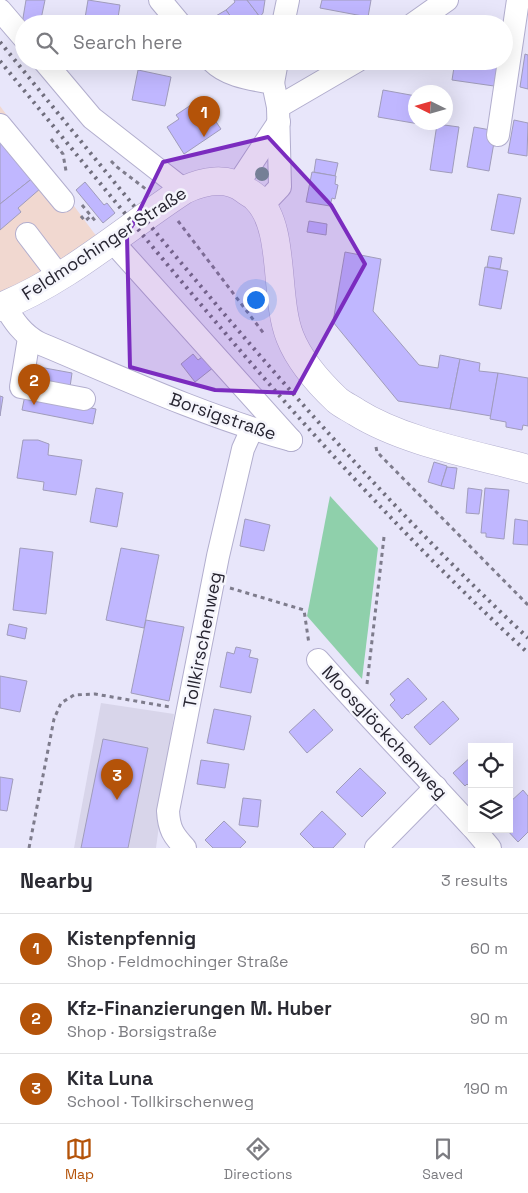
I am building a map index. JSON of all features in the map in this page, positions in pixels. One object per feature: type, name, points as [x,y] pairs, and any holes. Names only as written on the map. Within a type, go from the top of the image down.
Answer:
[{"type":"main road","name":"Feldmochinger Straße","points":[[2,306],[29,294],[59,276],[173,197],[197,184],[224,182],[238,184]]},
{"type":"main road","points":[[238,184],[257,199],[266,212],[274,232],[281,299],[290,337],[311,373],[339,401],[374,424],[420,440],[528,469]]},
{"type":"street","points":[[160,0],[172,15]]},
{"type":"street","points":[[285,15],[288,0]]},
{"type":"street","points":[[426,15],[447,0]]},
{"type":"street","points":[[513,34],[518,0]]},
{"type":"street","points":[[0,10],[15,28]]},
{"type":"street","points":[[52,70],[92,118],[173,197]]},
{"type":"street","points":[[224,70],[238,76],[275,72],[280,187],[262,206]]},
{"type":"street","points":[[238,184],[278,114],[344,70]]},
{"type":"street","points":[[498,135],[508,70]]},
{"type":"street","points":[[0,125],[63,201]]},
{"type":"street","points":[[27,234],[59,276]]},
{"type":"street","name":"Borsigstraße","points":[[2,306],[20,330],[29,338],[162,395],[252,429],[291,440],[112,241]]},
{"type":"street","points":[[29,338],[21,387],[84,399]]},
{"type":"street","name":"Tollkirschenweg","points":[[185,848],[177,840],[169,826],[168,811],[213,583],[243,449],[252,429]]},
{"type":"street","name":"Moosglöckchenweg","points":[[318,660],[468,822]]},
{"type":"street","points":[[376,848],[436,787]]},
{"type":"street","name":"Moosglöckchenweg","points":[[477,833],[490,848]]},
{"type":"path","points":[[59,157],[63,154]]},
{"type":"path","points":[[173,197],[175,217],[269,340],[290,337]]},
{"type":"path","points":[[81,216],[85,221],[91,216]]},
{"type":"path","points":[[376,445],[377,452],[528,605]]},
{"type":"path","points":[[364,712],[384,537]]},
{"type":"path","points":[[213,583],[304,610],[309,644],[318,660]]},
{"type":"path","points":[[29,848],[54,719],[61,703],[74,695],[95,694],[188,710]]},
{"type":"highlighted area","points":[[268,137],[331,205],[365,264],[294,393],[215,390],[130,367],[127,236],[163,162]]},
{"type":"shaded area","points":[[0,106],[94,233],[107,246],[0,305]]},
{"type":"shaded area","points":[[101,703],[174,714],[156,848],[74,848]]},
{"type":"green space","points":[[330,496],[378,548],[362,679],[307,616]]},
{"type":"building","points":[[26,0],[45,0],[42,15],[24,15]]},
{"type":"building","points":[[88,0],[120,5],[118,15],[86,15]]},
{"type":"building","points":[[234,0],[247,0],[258,15],[230,15],[226,10],[235,2]]},
{"type":"building","points":[[247,0],[265,0],[263,13],[258,15]]},
{"type":"building","points":[[322,0],[371,0],[368,15],[357,15],[320,8]]},
{"type":"building","points":[[226,10],[230,15],[218,15]]},
{"type":"building","points":[[525,54],[528,55],[528,89],[520,87]]},
{"type":"building","points":[[138,70],[171,77],[165,106],[132,100]]},
{"type":"building","points":[[454,70],[503,70],[501,87],[452,80]]},
{"type":"building","points":[[383,90],[408,95],[408,122],[378,117]]},
{"type":"building","points":[[203,103],[221,129],[184,154],[167,127],[179,119],[176,115],[191,105],[194,109]]},
{"type":"building","points":[[514,120],[528,123],[527,156],[508,153]]},
{"type":"building","points":[[453,126],[459,127],[452,173],[430,170],[436,130],[453,130]]},
{"type":"building","points":[[474,127],[496,131],[489,171],[467,167]]},
{"type":"building","points":[[0,136],[34,177],[0,204]]},
{"type":"building","points":[[316,159],[338,163],[335,176],[314,172]]},
{"type":"building","points":[[312,172],[336,176],[335,184],[338,185],[335,199],[332,198],[330,206],[306,202]]},
{"type":"building","points":[[34,177],[41,188],[18,208],[21,212],[0,230],[0,204]]},
{"type":"building","points":[[85,182],[104,205],[107,203],[115,213],[103,223],[76,190]]},
{"type":"building","points":[[498,194],[521,198],[514,234],[491,230]]},
{"type":"building","points":[[309,221],[327,224],[326,235],[307,232]]},
{"type":"building","points":[[345,252],[381,259],[373,311],[419,365],[438,368],[440,355],[460,359],[450,409],[398,401],[333,322]]},
{"type":"building","points":[[489,256],[502,258],[500,269],[487,267]]},
{"type":"building","points":[[485,267],[508,271],[501,309],[479,305]]},
{"type":"building","points":[[193,354],[198,360],[205,355],[214,367],[195,382],[181,364]]},
{"type":"building","points":[[460,359],[480,363],[479,371],[498,373],[491,416],[450,409]]},
{"type":"building","points":[[34,366],[72,373],[70,387],[31,380]]},
{"type":"building","points":[[498,373],[528,378],[528,426],[523,425],[522,430],[506,427],[506,422],[490,419]]},
{"type":"building","points":[[25,395],[96,409],[93,424],[22,410]]},
{"type":"building","points":[[0,396],[3,397],[0,416]]},
{"type":"building","points":[[23,440],[38,440],[49,444],[48,455],[82,460],[76,495],[43,490],[44,482],[17,478]]},
{"type":"building","points":[[434,462],[447,466],[441,486],[428,482]]},
{"type":"building","points":[[447,467],[457,468],[454,489],[441,486]]},
{"type":"building","points":[[96,488],[123,493],[117,527],[90,522]]},
{"type":"building","points":[[468,488],[482,490],[479,514],[466,513]]},
{"type":"building","points":[[485,488],[509,490],[504,539],[486,537],[486,533],[481,533]]},
{"type":"building","points":[[245,519],[270,525],[264,551],[240,546]]},
{"type":"building","points":[[515,519],[528,521],[528,545],[513,544]]},
{"type":"building","points":[[20,548],[53,552],[46,614],[13,610]]},
{"type":"building","points":[[121,548],[159,555],[144,628],[106,620]]},
{"type":"building","points":[[146,620],[184,627],[169,701],[131,693]]},
{"type":"building","points":[[9,624],[27,628],[25,639],[7,635]]},
{"type":"building","points":[[236,647],[251,650],[249,657],[258,659],[251,693],[220,687],[227,652],[234,654]]},
{"type":"building","points":[[0,676],[27,681],[20,712],[0,708]]},
{"type":"building","points":[[408,678],[427,699],[402,719],[390,705],[395,700],[390,694]]},
{"type":"building","points":[[443,701],[459,719],[430,745],[414,727]]},
{"type":"building","points":[[214,709],[251,716],[244,750],[207,743]]},
{"type":"building","points":[[314,709],[333,730],[307,753],[289,732]]},
{"type":"building","points":[[103,739],[148,748],[128,848],[81,848]]},
{"type":"building","points":[[201,760],[229,764],[225,788],[197,784]]},
{"type":"building","points":[[468,760],[468,785],[465,786],[453,773]]},
{"type":"building","points":[[360,768],[386,793],[362,817],[336,792]]},
{"type":"building","points":[[0,777],[13,779],[7,811],[0,810]]},
{"type":"building","points":[[523,790],[528,796],[528,832],[518,842],[510,833],[513,833],[513,799]]},
{"type":"building","points":[[243,798],[261,800],[258,827],[239,825]]},
{"type":"building","points":[[322,811],[346,834],[333,848],[314,848],[300,834]]},
{"type":"building","points":[[224,821],[246,842],[240,848],[213,848],[205,840]]},
{"type":"railway","points":[[0,42],[15,60]]},
{"type":"railway","points":[[0,61],[189,291],[320,441],[456,584],[528,653]]},
{"type":"railway","points":[[23,70],[190,273],[320,424],[387,497],[528,638]]},
{"type":"place","name":"Kistenpfennig","points":[[204,137]]},
{"type":"place","name":"Kfz-Finanzierungen M. Huber","points":[[34,405]]},
{"type":"place","name":"Kita Luna","points":[[117,800]]}]
